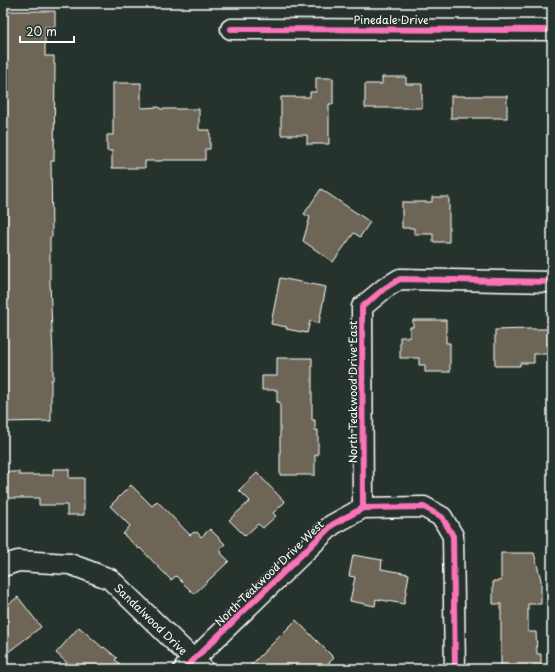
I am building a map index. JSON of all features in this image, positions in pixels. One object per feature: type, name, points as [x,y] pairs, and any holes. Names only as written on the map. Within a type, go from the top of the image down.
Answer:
[{"type":"street","name":"Pinedale Drive","points":[[231,29],[552,30]]},
{"type":"street","name":"North Teakwood Drive East","points":[[363,508],[362,307],[385,288],[400,279],[552,282]]},
{"type":"street","points":[[363,508],[424,507],[442,517],[452,536],[454,669]]},
{"type":"street","name":"North Teakwood Drive West","points":[[194,666],[332,525],[363,508]]},
{"type":"street","name":"Sandalwood Drive","points":[[3,566],[18,561],[70,564],[110,579],[194,666]]},
{"type":"building","points":[[3,11],[55,11],[55,27],[45,27],[45,56],[54,56],[55,64],[54,161],[51,161],[52,237],[50,237],[53,356],[53,380],[51,380],[51,421],[3,422]]},
{"type":"building","points":[[382,77],[406,77],[406,84],[422,84],[422,108],[365,108],[365,84],[382,84]]},
{"type":"building","points":[[316,78],[333,78],[333,104],[329,104],[329,144],[307,144],[307,135],[281,135],[281,97],[310,97],[310,92],[316,92]]},
{"type":"building","points":[[113,83],[141,83],[141,108],[159,107],[160,109],[199,109],[199,130],[210,130],[210,149],[205,149],[205,160],[145,161],[145,168],[112,168],[112,151],[107,151],[107,135],[113,135]]},
{"type":"building","points":[[451,96],[507,96],[507,118],[451,118]]},
{"type":"building","points":[[321,189],[370,222],[360,237],[354,233],[333,262],[303,241],[310,217],[304,214]]},
{"type":"building","points":[[432,197],[449,197],[449,242],[433,242],[433,234],[414,234],[414,228],[402,228],[402,202],[432,202]]},
{"type":"building","points":[[280,278],[326,287],[319,323],[310,321],[307,333],[286,329],[287,327],[271,324]]},
{"type":"building","points":[[413,320],[446,320],[446,343],[450,343],[450,372],[425,372],[425,365],[419,365],[419,358],[400,358],[400,337],[410,337],[410,327],[413,327]]},
{"type":"building","points":[[552,329],[552,354],[534,354],[534,363],[520,363],[520,366],[495,366],[495,330]]},
{"type":"building","points":[[277,358],[312,358],[312,420],[315,420],[315,430],[318,430],[318,455],[315,455],[315,475],[280,475],[280,402],[277,402],[277,390],[262,390],[262,376],[277,376]]},
{"type":"building","points":[[53,469],[69,469],[69,478],[84,478],[84,515],[67,515],[67,505],[39,505],[39,498],[3,498],[3,472],[19,472],[19,475],[53,475]]},
{"type":"building","points":[[257,473],[285,502],[273,513],[276,516],[263,528],[258,524],[245,536],[229,520],[250,501],[239,490]]},
{"type":"building","points":[[131,485],[152,506],[157,501],[190,535],[197,532],[201,537],[210,529],[225,544],[219,549],[229,561],[194,594],[176,576],[171,580],[140,548],[139,549],[123,534],[130,526],[110,506]]},
{"type":"building","points":[[501,553],[534,553],[541,580],[541,604],[528,604],[528,632],[536,632],[537,654],[541,654],[541,669],[501,669],[501,604],[493,604],[493,581],[501,581]]},
{"type":"building","points":[[353,555],[382,560],[381,569],[409,574],[404,604],[376,599],[375,606],[350,601],[355,577],[349,576]]},
{"type":"building","points":[[18,597],[41,627],[3,656],[3,608]]},
{"type":"building","points":[[296,620],[334,658],[323,669],[247,669]]},
{"type":"building","points":[[79,627],[117,658],[115,660],[126,669],[74,669],[56,653]]},
{"type":"cycle path","points":[[231,29],[552,30]]},
{"type":"cycle path","points":[[363,508],[362,307],[385,288],[400,279],[552,282]]},
{"type":"cycle path","points":[[184,669],[332,525],[363,508],[424,507],[442,517],[453,536],[455,669]]}]
